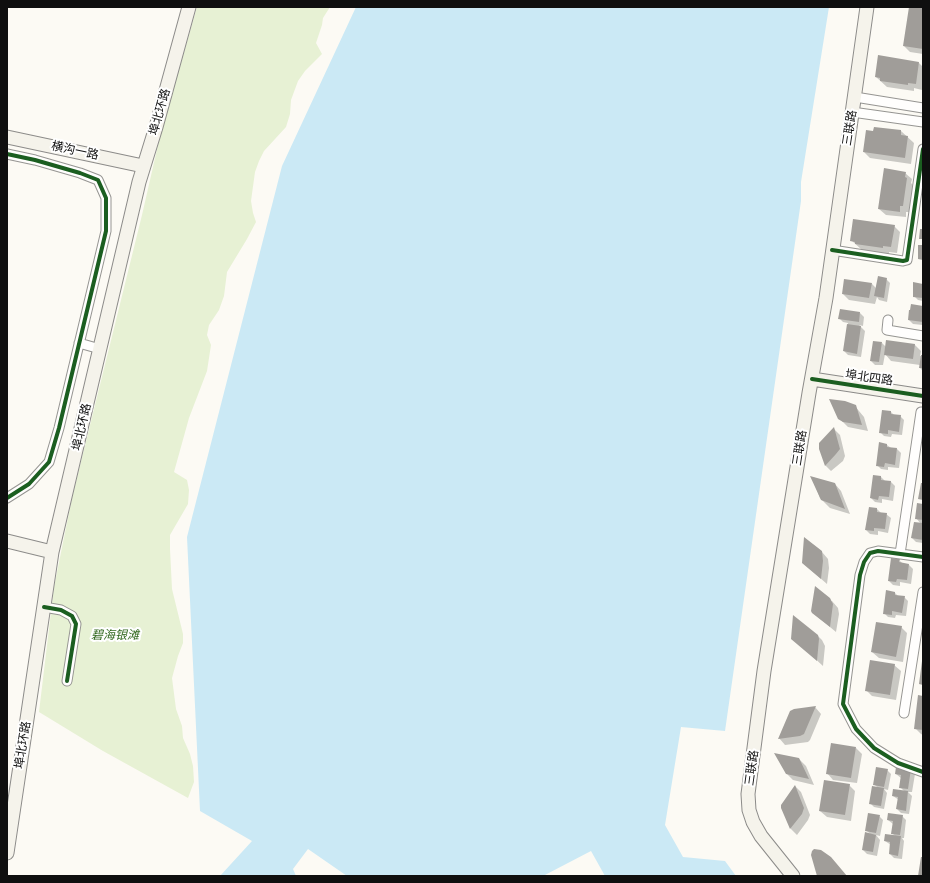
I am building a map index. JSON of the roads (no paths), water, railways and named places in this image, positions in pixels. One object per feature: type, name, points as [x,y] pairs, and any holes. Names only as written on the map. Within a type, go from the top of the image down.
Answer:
[{"type":"main road","name":"埠北环路","points":[[7,853],[52,552],[143,166],[158,120],[189,7]]},
{"type":"main road","name":"三联路","points":[[793,876],[761,836],[753,822],[749,810],[748,794],[764,671],[826,298],[867,7]]},
{"type":"main road","name":"横沟一路","points":[[7,137],[143,166]]},
{"type":"main road","name":"埠北四路","points":[[812,379],[923,396]]},
{"type":"main road","points":[[7,541],[52,552]]},
{"type":"street","points":[[855,97],[923,108]]},
{"type":"street","points":[[852,112],[923,122]]},
{"type":"street","points":[[832,250],[903,261],[906,260],[923,149]]},
{"type":"street","points":[[7,154],[64,169],[98,180],[106,198],[106,231],[59,428],[49,462],[30,484],[7,498]]},
{"type":"street","points":[[888,320],[887,330],[923,336]]},
{"type":"street","points":[[79,343],[100,348]]},
{"type":"street","points":[[900,554],[921,412]]},
{"type":"street","points":[[923,557],[878,551],[870,553],[864,562],[860,575],[843,704],[856,730],[874,748],[898,763],[923,772]]},
{"type":"street","points":[[904,713],[923,592]]},
{"type":"street","points":[[44,606],[61,610],[72,616],[76,624],[68,681]]},
{"type":"water","points":[[356,7],[829,7],[801,182],[801,201],[725,731],[681,727],[665,825],[683,857],[725,861],[736,876],[605,876],[591,851],[543,876],[347,876],[308,849],[293,869],[296,876],[220,876],[252,841],[200,811],[187,537],[282,166]]},
{"type":"park label","name":"碧海银滩","points":[[115,636]]}]
